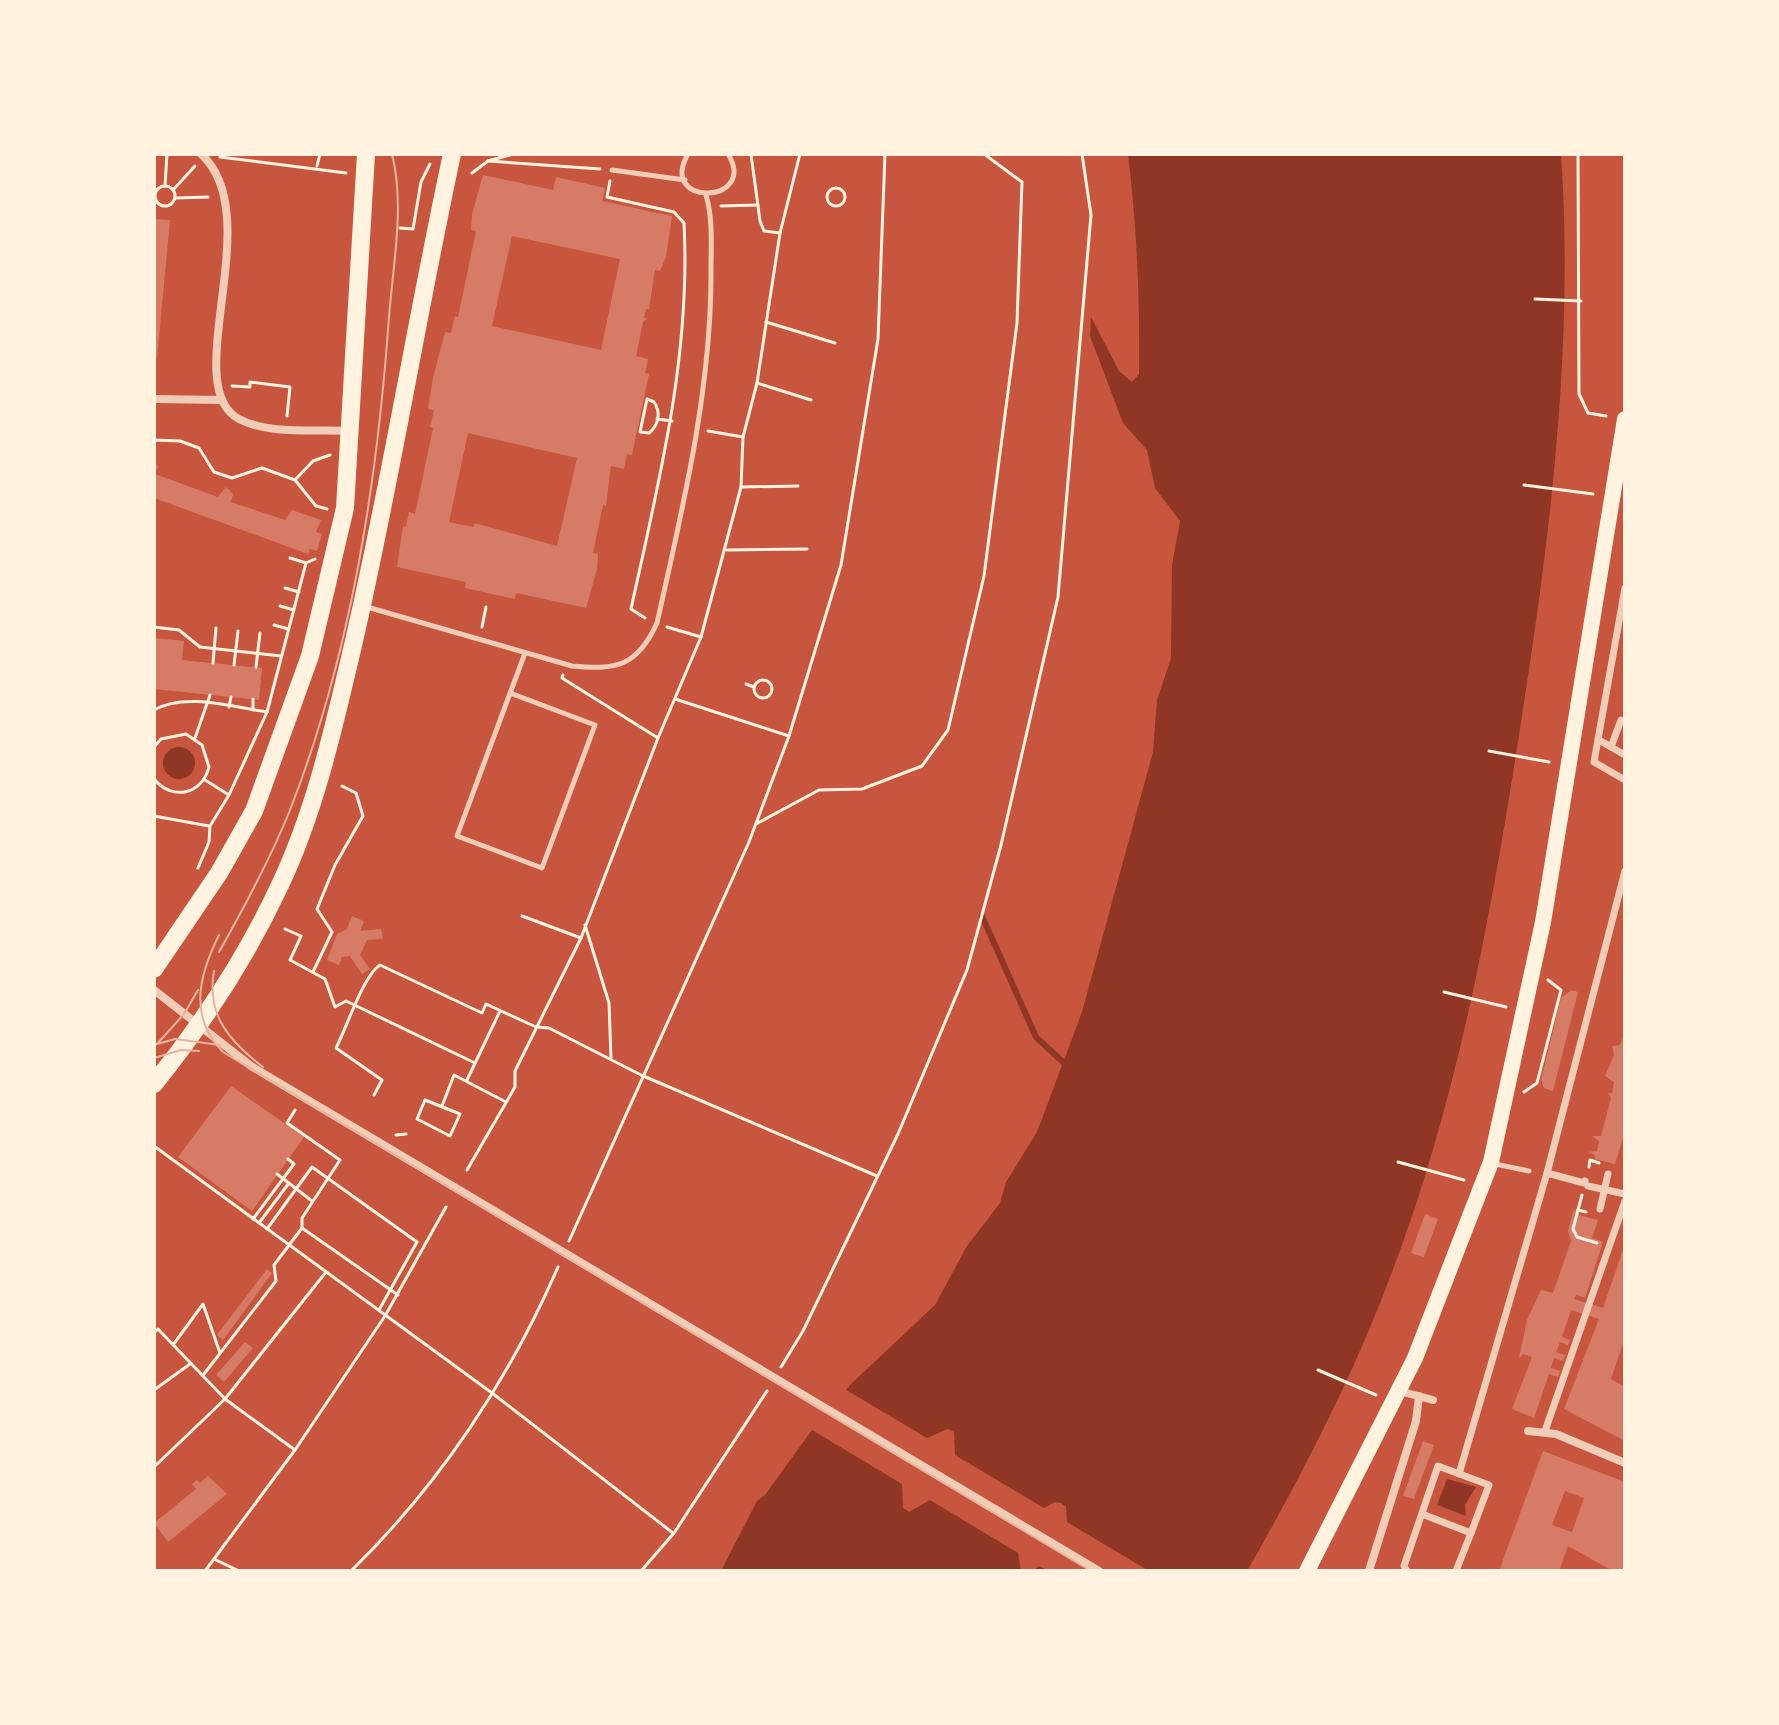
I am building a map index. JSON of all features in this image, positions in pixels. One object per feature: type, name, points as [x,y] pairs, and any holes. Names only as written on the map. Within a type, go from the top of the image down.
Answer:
[{"type":"main road","points":[[154,969],[242,834],[289,720],[310,656],[345,508],[352,431],[366,154]]},
{"type":"main road","points":[[154,1084],[198,1027],[257,933],[282,881],[319,777],[362,606],[452,154]]},
{"type":"main road","points":[[1307,1571],[1399,1391],[1452,1270],[1491,1162],[1543,922],[1625,419]]},
{"type":"street","points":[[202,155],[226,197],[229,213],[215,374],[222,400],[237,418],[263,426],[352,431]]},
{"type":"street","points":[[154,399],[222,400]]},
{"type":"street","points":[[1625,588],[1594,762],[1625,780]]},
{"type":"street","points":[[1611,747],[1621,720]]},
{"type":"street","points":[[1599,740],[1624,751]]},
{"type":"street","points":[[1459,1474],[1547,1173],[1625,871]]},
{"type":"street","points":[[154,990],[251,1066],[1099,1571]]},
{"type":"street","points":[[1547,1173],[1625,1194]]},
{"type":"street","points":[[1600,1209],[1608,1174]]},
{"type":"street","points":[[1545,1431],[1625,1201]]},
{"type":"street","points":[[1399,1391],[1433,1400]]},
{"type":"street","points":[[1369,1571],[1416,1421],[1419,1396]]},
{"type":"street","points":[[1528,1431],[1545,1431],[1625,1463]]},
{"type":"street","points":[[1407,1571],[1404,1566],[1438,1466],[1489,1485],[1456,1571]]},
{"type":"street","points":[[1422,1514],[1471,1533]]},
{"type":"lane","points":[[688,154],[683,163],[685,180],[690,188],[706,195],[723,190],[729,184],[733,167],[728,154]]},
{"type":"lane","points":[[612,170],[685,180]]},
{"type":"lane","points":[[362,606],[569,665],[601,669],[627,663],[649,641],[657,623],[697,429],[712,323],[711,220],[706,195]]},
{"type":"lane","points":[[510,693],[595,725],[542,868],[457,836],[510,693],[525,653]]},
{"type":"lane","points":[[1491,1162],[1529,1171]]},
{"type":"path","points":[[165,186],[167,154]]},
{"type":"path","points":[[316,167],[320,154]]},
{"type":"path","points":[[472,173],[488,161],[513,154]]},
{"type":"path","points":[[751,154],[764,231],[780,233]]},
{"type":"path","points":[[467,1170],[515,1087],[515,1071],[581,938],[658,738],[701,637],[727,550],[741,487],[743,437],[757,383],[780,233],[800,154]]},
{"type":"path","points":[[567,1248],[641,1075],[756,824],[789,736],[841,565],[862,453],[878,339],[885,154]]},
{"type":"path","points":[[756,824],[819,790],[862,789],[922,766],[948,730],[984,576],[1017,323],[1022,182],[984,154]]},
{"type":"path","points":[[780,1369],[803,1331],[877,1176],[967,970],[1001,845],[1058,597],[1091,215],[1082,154]]},
{"type":"path","points":[[1578,154],[1579,394],[1588,413],[1606,416]]},
{"type":"path","points":[[173,190],[202,155],[346,173]]},
{"type":"path","points":[[488,161],[612,170],[607,197],[674,212],[684,223],[682,320],[672,421],[631,609],[657,623],[701,637]]},
{"type":"path","points":[[400,228],[413,229],[421,182],[430,164]]},
{"type":"path","points":[[165,186],[173,190],[176,198]]},
{"type":"path","points":[[165,186],[156,191],[156,203],[168,207],[176,198],[226,197]]},
{"type":"path","points":[[838,188],[843,192],[844,200],[835,206],[825,196],[838,188]]},
{"type":"path","points":[[734,206],[758,205]]},
{"type":"path","points":[[1535,299],[1581,301]]},
{"type":"path","points":[[765,321],[835,343]]},
{"type":"path","points":[[218,384],[250,387],[250,382],[290,387],[286,427]]},
{"type":"path","points":[[757,383],[811,400]]},
{"type":"path","points":[[649,399],[656,404],[657,419],[651,432],[640,432],[642,415],[649,399]]},
{"type":"path","points":[[657,419],[672,421]]},
{"type":"path","points":[[697,429],[743,437]]},
{"type":"path","points":[[330,470],[331,430]]},
{"type":"path","points":[[154,440],[180,441],[199,448],[214,472],[232,478],[262,468],[295,480],[316,506],[328,510]]},
{"type":"path","points":[[295,480],[313,461],[330,455]]},
{"type":"path","points":[[1524,485],[1593,494]]},
{"type":"path","points":[[741,487],[798,486]]},
{"type":"path","points":[[326,522],[330,500]]},
{"type":"path","points":[[727,550],[807,549]]},
{"type":"path","points":[[290,558],[306,563],[318,557]]},
{"type":"path","points":[[192,879],[209,842],[210,826],[229,795],[267,712],[306,563]]},
{"type":"path","points":[[285,588],[299,592]]},
{"type":"path","points":[[280,606],[294,610]]},
{"type":"path","points":[[274,625],[288,629]]},
{"type":"path","points":[[154,627],[179,630],[200,647],[281,656]]},
{"type":"path","points":[[213,663],[216,628]]},
{"type":"path","points":[[234,665],[238,631]]},
{"type":"path","points":[[256,667],[260,633]]},
{"type":"path","points":[[569,665],[562,678],[658,738]]},
{"type":"path","points":[[746,684],[754,687],[761,698],[771,691],[771,685],[763,680],[754,687]]},
{"type":"path","points":[[195,738],[210,695]]},
{"type":"path","points":[[229,707],[231,697]]},
{"type":"path","points":[[253,699],[253,710]]},
{"type":"path","points":[[675,699],[789,736]]},
{"type":"path","points":[[154,710],[176,702],[267,712]]},
{"type":"path","points":[[154,747],[161,739],[174,734],[195,738],[208,755],[204,780],[189,792],[179,793],[161,787],[154,779]]},
{"type":"path","points":[[1489,751],[1549,762]]},
{"type":"path","points":[[204,780],[229,795]]},
{"type":"path","points":[[313,972],[332,932],[317,909],[335,865],[363,816],[356,793],[342,786]]},
{"type":"path","points":[[154,816],[210,826]]},
{"type":"path","points":[[522,916],[581,938]]},
{"type":"path","points":[[585,925],[609,1003],[611,1060]]},
{"type":"path","points":[[285,929],[301,936],[290,960],[325,979],[335,1007],[346,1001],[475,1063]]},
{"type":"path","points":[[374,1095],[382,1080],[336,1048],[357,1007],[368,973],[380,965],[482,1013],[486,1004],[536,1027],[549,1028],[641,1075],[877,1176]]},
{"type":"path","points":[[1524,1092],[1537,1083],[1561,990],[1548,980]]},
{"type":"path","points":[[1444,992],[1506,1007]]},
{"type":"path","points":[[466,1081],[500,1011]]},
{"type":"path","points":[[1541,1037],[1549,1039]]},
{"type":"path","points":[[441,1107],[454,1075],[506,1102]]},
{"type":"path","points":[[425,1100],[441,1107],[460,1114],[450,1136],[417,1119],[425,1100]]},
{"type":"path","points":[[203,1375],[276,1281],[274,1265],[302,1228],[302,1218],[340,1160],[287,1123],[297,1106]]},
{"type":"path","points":[[388,1136],[406,1134]]},
{"type":"path","points":[[154,1146],[492,1393],[674,1533]]},
{"type":"path","points":[[253,1219],[294,1164],[288,1159]]},
{"type":"path","points":[[1398,1162],[1464,1180]]},
{"type":"path","points":[[267,1229],[312,1167],[424,1246]]},
{"type":"path","points":[[277,1174],[313,1202]]},
{"type":"path","points":[[259,1223],[289,1183]]},
{"type":"path","points":[[266,1189],[272,1194]]},
{"type":"path","points":[[205,1571],[295,1450],[385,1316],[446,1207]]},
{"type":"path","points":[[1578,1210],[1573,1229],[1577,1237],[1598,1243],[1594,1256]]},
{"type":"path","points":[[302,1228],[398,1295]]},
{"type":"path","points":[[379,1310],[417,1242]]},
{"type":"path","points":[[351,1571],[394,1529],[464,1438],[531,1327],[560,1262]]},
{"type":"path","points":[[154,1467],[225,1399],[327,1271]]},
{"type":"path","points":[[173,1345],[203,1304],[220,1353]]},
{"type":"path","points":[[154,1333],[158,1329],[225,1399],[295,1450]]},
{"type":"path","points":[[154,1390],[191,1363]]},
{"type":"path","points":[[1318,1370],[1376,1395]]},
{"type":"path","points":[[641,1571],[674,1533],[727,1456],[772,1381]]},
{"type":"path","points":[[215,1560],[228,1569],[237,1570]]},
{"type":"shaded area","points":[[1128,154],[1561,154],[1565,284],[1563,350],[1546,547],[1491,903],[1459,1053],[1439,1127],[1392,1272],[1361,1350],[1307,1462],[1247,1571],[721,1571],[757,1501],[765,1495],[812,1430],[851,1384],[935,1305],[967,1246],[1000,1203],[1006,1182],[1037,1132],[1082,1012],[1153,752],[1157,700],[1171,658],[1172,565],[1180,521],[1155,488],[1147,450],[1123,423],[1090,336],[1091,317],[1119,371],[1132,382],[1139,374],[1139,319],[1136,237]]},
{"type":"shaded area","points":[[179,747],[190,752],[195,763],[190,774],[179,779],[168,774],[163,763],[168,752]]},
{"type":"shaded area","points":[[1447,1479],[1476,1487],[1465,1505],[1466,1516],[1437,1505]]},
{"type":"pier","points":[[843,1388],[927,1438],[948,1429],[954,1432],[955,1455],[1044,1508],[1055,1502],[1061,1503],[1066,1507],[1067,1522],[1149,1571],[1049,1571],[1039,1566],[1033,1571],[1021,1571],[1018,1553],[930,1500],[909,1512],[903,1508],[902,1484],[812,1430],[804,1436]]},
{"type":"building","points":[[483,175],[553,190],[556,177],[605,188],[602,201],[672,216],[666,257],[660,271],[655,270],[649,309],[646,309],[644,318],[647,318],[643,322],[636,356],[648,359],[645,373],[649,374],[632,455],[627,454],[624,469],[611,466],[606,506],[603,505],[593,553],[598,554],[597,569],[586,608],[516,593],[515,599],[465,588],[466,582],[397,567],[403,526],[406,527],[409,512],[415,514],[433,428],[430,427],[434,410],[428,409],[433,378],[445,332],[451,333],[455,316],[458,317],[476,231],[471,230],[472,214]],"holes":[[[512,236],[620,259],[601,350],[492,326]],[[468,433],[577,458],[557,546],[475,523],[473,527],[449,522]]]},
{"type":"building","points":[[154,219],[170,220],[157,358],[154,357]]},
{"type":"building","points":[[154,460],[158,466],[155,474],[218,497],[226,487],[233,494],[231,502],[285,520],[292,510],[321,520],[316,532],[322,534],[317,551],[310,549],[308,554],[154,498]]},
{"type":"building","points":[[154,638],[184,641],[182,660],[262,668],[259,700],[154,689]]},
{"type":"building","points":[[352,916],[364,921],[360,931],[381,929],[383,939],[367,940],[360,955],[370,969],[362,974],[350,956],[342,957],[339,965],[327,960],[337,934],[347,929]]},
{"type":"building","points":[[1571,990],[1578,992],[1553,1091],[1544,1088],[1541,1080],[1561,998]]},
{"type":"building","points":[[1625,1033],[1625,1131],[1615,1164],[1595,1159],[1595,1155],[1588,1152],[1597,1151],[1599,1141],[1592,1136],[1601,1136],[1611,1098],[1608,1093],[1612,1093],[1614,1082],[1605,1076],[1614,1055],[1612,1046],[1620,1045]]},
{"type":"building","points":[[231,1086],[304,1137],[252,1211],[178,1157]]},
{"type":"building","points":[[1574,1209],[1579,1215],[1598,1220],[1592,1238],[1603,1242],[1585,1298],[1576,1295],[1574,1299],[1603,1308],[1625,1244],[1625,1338],[1611,1379],[1625,1387],[1625,1441],[1564,1409],[1599,1319],[1571,1310],[1562,1337],[1570,1340],[1568,1345],[1560,1342],[1556,1352],[1565,1355],[1563,1361],[1554,1358],[1551,1368],[1560,1371],[1558,1377],[1549,1374],[1534,1418],[1512,1409],[1532,1357],[1523,1354],[1519,1358],[1527,1320],[1541,1290],[1553,1293],[1571,1241],[1568,1231]]},
{"type":"building","points":[[1425,1214],[1438,1219],[1424,1257],[1411,1253]]},
{"type":"building","points":[[267,1269],[272,1273],[223,1340],[217,1335]]},
{"type":"building","points":[[245,1342],[253,1348],[224,1382],[216,1375]]},
{"type":"building","points":[[1423,1441],[1434,1445],[1414,1499],[1403,1496]]},
{"type":"building","points":[[1543,1451],[1625,1482],[1625,1571],[1613,1571],[1568,1546],[1559,1571],[1499,1571]],"holes":[[[1565,1491],[1584,1498],[1572,1532],[1552,1525]]]},
{"type":"building","points":[[208,1476],[227,1494],[168,1542],[154,1523],[196,1489],[192,1484],[197,1480],[200,1483]]},
{"type":"waterway","points":[[982,916],[1036,1037],[1064,1063]]},
{"type":"tram line","points":[[219,952],[257,882],[290,810],[330,691],[345,629],[368,505],[384,380],[398,214],[392,154]]},
{"type":"tram line","points":[[219,935],[206,965],[200,995],[205,1025],[223,1052],[1091,1571]]},
{"type":"tram line","points":[[214,971],[214,1001],[223,1026],[240,1048],[263,1067]]},
{"type":"tram line","points":[[157,1044],[184,1014],[198,990]]},
{"type":"tram line","points":[[154,1045],[175,1039],[220,1045]]},
{"type":"tram line","points":[[154,1058],[181,1050],[199,1051]]}]
